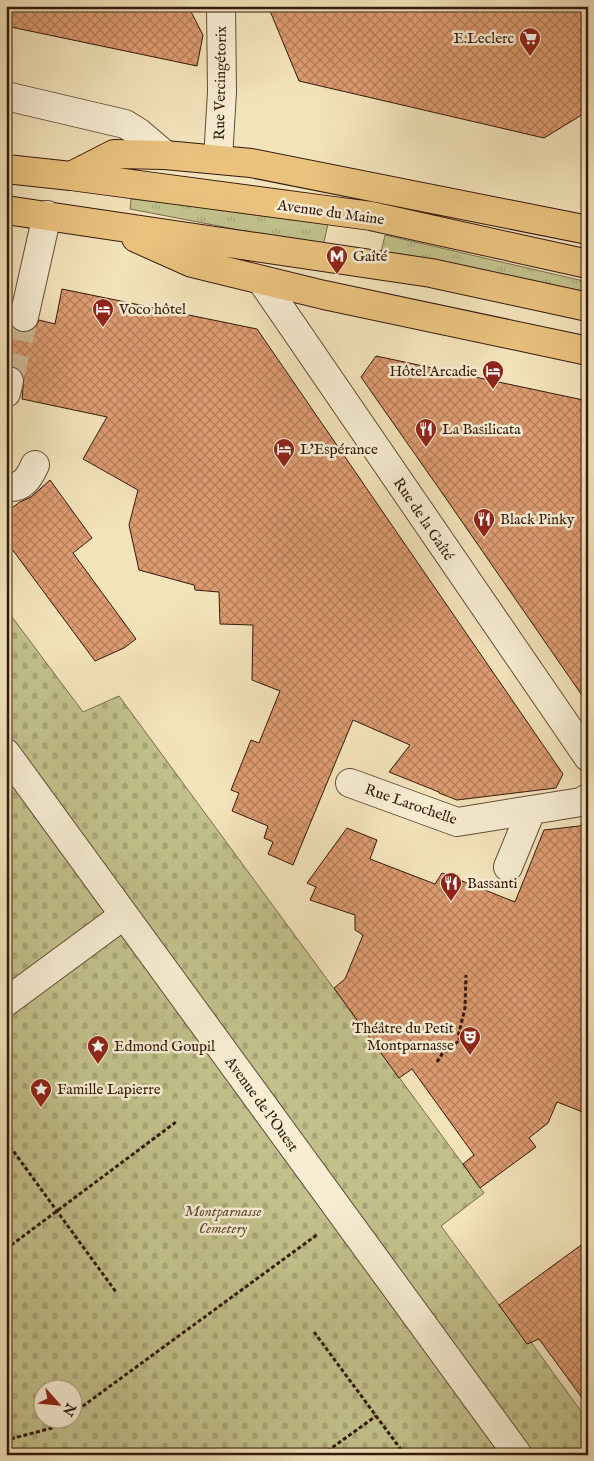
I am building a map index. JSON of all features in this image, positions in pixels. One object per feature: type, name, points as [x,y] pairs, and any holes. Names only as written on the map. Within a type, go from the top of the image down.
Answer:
[{"type":"main road","name":"Avenue du Maine","points":[[71,176],[114,154],[165,155],[251,162],[588,230]]},
{"type":"main road","name":"Avenue du Maine","points":[[6,169],[372,216],[588,264]]},
{"type":"main road","points":[[6,210],[430,273],[588,307]]},
{"type":"main road","points":[[106,224],[192,263],[261,280],[588,350]]},
{"type":"street","name":"Rue Vercingétorix","points":[[218,159],[222,92],[222,6]]},
{"type":"street","points":[[6,96],[125,124],[138,132],[165,155]]},
{"type":"street","points":[[24,317],[47,215]]},
{"type":"street","name":"Rue de la Gaîté","points":[[261,280],[588,757]]},
{"type":"street","points":[[6,487],[13,488],[27,480],[35,465]]},
{"type":"street","name":"Avenue de l'Ouest","points":[[6,753],[518,1455]]},
{"type":"street","name":"Rue Larochelle","points":[[350,783],[457,822],[581,802],[588,798]]},
{"type":"street","points":[[508,867],[531,811]]},
{"type":"street","points":[[6,1002],[124,915]]},
{"type":"path","points":[[465,1046],[458,1037],[465,1008],[466,975]]},
{"type":"path","points":[[437,1062],[442,1054],[460,1040]]},
{"type":"path","points":[[6,1249],[176,1122]]},
{"type":"path","points":[[6,1141],[116,1292]]},
{"type":"path","points":[[82,1407],[343,1215]]},
{"type":"path","points":[[314,1332],[405,1455]]},
{"type":"path","points":[[322,1455],[376,1416]]},
{"type":"path","points":[[6,1443],[10,1440],[52,1428]]},
{"type":"path","points":[[6,1434],[10,1440]]},
{"type":"green space","points":[[131,199],[328,224],[323,246],[130,209]]},
{"type":"green space","points":[[385,235],[588,282],[588,296],[380,256]]},
{"type":"green space","name":"Montparnasse Cemetery","points":[[6,609],[83,712],[119,696],[484,1193],[441,1226],[527,1343],[531,1342],[588,1421],[588,1455],[6,1455]]},
{"type":"building","points":[[6,6],[188,6],[203,35],[197,66],[6,26]]},
{"type":"building","points":[[268,6],[588,6],[588,111],[544,138],[299,81]]},
{"type":"building","points":[[62,289],[257,329],[563,774],[556,788],[457,800],[389,772],[410,745],[353,720],[293,865],[268,854],[273,842],[264,838],[268,826],[232,811],[239,793],[231,790],[251,740],[259,743],[280,691],[252,680],[253,625],[220,624],[219,592],[195,590],[194,585],[139,570],[129,525],[138,490],[83,459],[107,417],[22,399],[24,376],[19,369],[13,366],[6,366],[6,313],[9,314],[9,321],[13,328],[21,332],[29,332],[35,328],[39,320],[55,324]]},
{"type":"building","points":[[376,356],[588,401],[588,532],[584,546],[588,547],[588,704],[361,377]]},
{"type":"building","points":[[50,480],[92,538],[73,553],[136,639],[124,648],[95,661],[6,541],[6,512],[31,497]]},
{"type":"building","points":[[588,825],[588,1114],[557,1102],[548,1123],[529,1138],[536,1147],[480,1188],[463,1164],[474,1155],[412,1069],[399,1078],[334,988],[345,979],[363,935],[355,930],[355,915],[310,900],[316,887],[307,883],[347,828],[377,840],[370,859],[435,884],[442,873],[515,902],[544,830]]},
{"type":"building","points":[[588,1240],[588,1406],[539,1339],[527,1344],[499,1305]]},
{"type":"tunnel","points":[[9,381],[24,317]]},
{"type":"place","name":"E.Leclerc","points":[[530,57]]},
{"type":"place","name":"Gaîté","points":[[337,275]]},
{"type":"place","name":"Voco hôtel","points":[[103,328]]},
{"type":"place","name":"Hôtel Arcadie","points":[[493,390]]},
{"type":"place","name":"La Basilicata","points":[[426,448]]},
{"type":"place","name":"L'Espérance","points":[[284,468]]},
{"type":"place","name":"Black Pinky","points":[[484,538]]},
{"type":"place","name":"Bassanti","points":[[451,902]]},
{"type":"place","name":"Théâtre du Petit Montparnasse","points":[[470,1056]]},
{"type":"place","name":"Edmond Goupil","points":[[98,1065]]},
{"type":"place","name":"Famille Lapierre","points":[[41,1108]]}]
